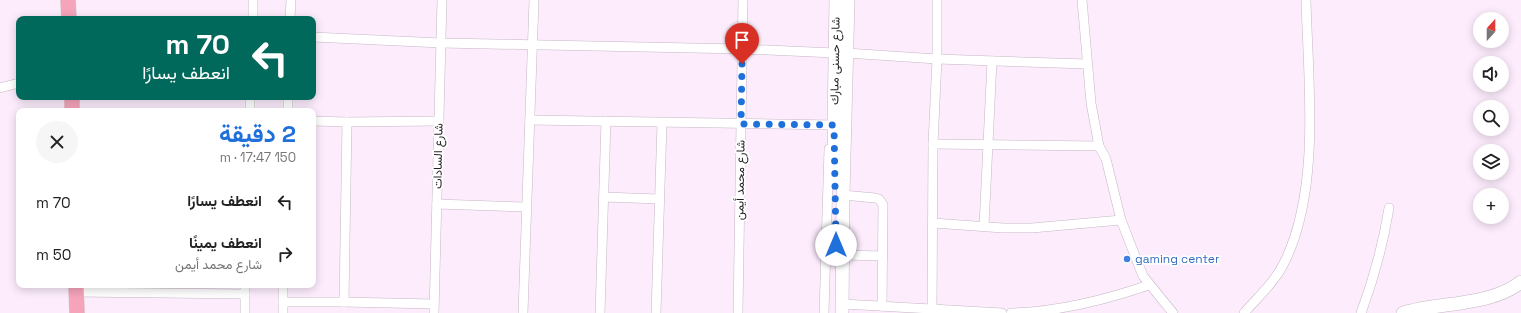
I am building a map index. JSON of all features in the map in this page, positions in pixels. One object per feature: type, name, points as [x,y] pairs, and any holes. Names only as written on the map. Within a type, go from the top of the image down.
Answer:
[{"type":"main road","points":[[68,0],[69,16]]},
{"type":"main road","name":"شارع حسنى مبارك","points":[[836,0],[840,53],[843,195],[843,255],[836,310]]},
{"type":"main road","name":"شارع حسنى مبارك","points":[[836,310],[834,125],[840,53],[848,0]]},
{"type":"main road","points":[[1403,313],[1493,296],[1513,288],[1521,282]]},
{"type":"main road","points":[[76,288],[76,313]]},
{"type":"street","points":[[253,0],[253,16]]},
{"type":"street","points":[[290,16],[291,0]]},
{"type":"street","name":"شارع السادات","points":[[434,309],[442,0]]},
{"type":"street","points":[[522,313],[534,0]]},
{"type":"street","name":"شارع محمد أيمن","points":[[738,313],[743,0]]},
{"type":"street","points":[[932,311],[933,144],[937,0]]},
{"type":"street","points":[[1082,0],[1091,103],[1098,146],[1106,159],[1121,220],[1143,276],[1173,313]]},
{"type":"street","points":[[1244,313],[1265,290],[1285,262],[1299,223],[1304,199],[1310,118],[1306,0]]},
{"type":"street","points":[[316,37],[441,43],[742,49],[936,59],[1087,64]]},
{"type":"street","points":[[984,226],[992,61]]},
{"type":"street","points":[[0,88],[16,84]]},
{"type":"street","points":[[530,120],[834,125]]},
{"type":"street","points":[[316,121],[439,121]]},
{"type":"street","points":[[600,313],[606,121]]},
{"type":"street","points":[[344,302],[347,122]]},
{"type":"street","points":[[656,313],[662,123]]},
{"type":"street","points":[[933,144],[1098,146]]},
{"type":"street","points":[[843,195],[875,198],[882,202],[884,210],[882,306]]},
{"type":"street","points":[[604,197],[659,199]]},
{"type":"street","points":[[437,204],[526,207]]},
{"type":"street","points":[[1361,313],[1381,254],[1389,208]]},
{"type":"street","points":[[933,223],[1032,228],[1121,220]]},
{"type":"street","points":[[843,255],[883,256]]},
{"type":"street","points":[[1011,313],[1059,309],[1114,297],[1150,285]]},
{"type":"street","points":[[76,288],[245,290],[244,313]]},
{"type":"street","points":[[283,288],[283,313]]},
{"type":"street","points":[[283,302],[344,302],[434,309]]},
{"type":"street","points":[[836,310],[882,306],[932,311],[1002,313]]},
{"type":"place","name":"gaming center","points":[[1127,259]]},
{"type":"route","points":[[742,64],[741,124],[834,125],[836,245]]}]
